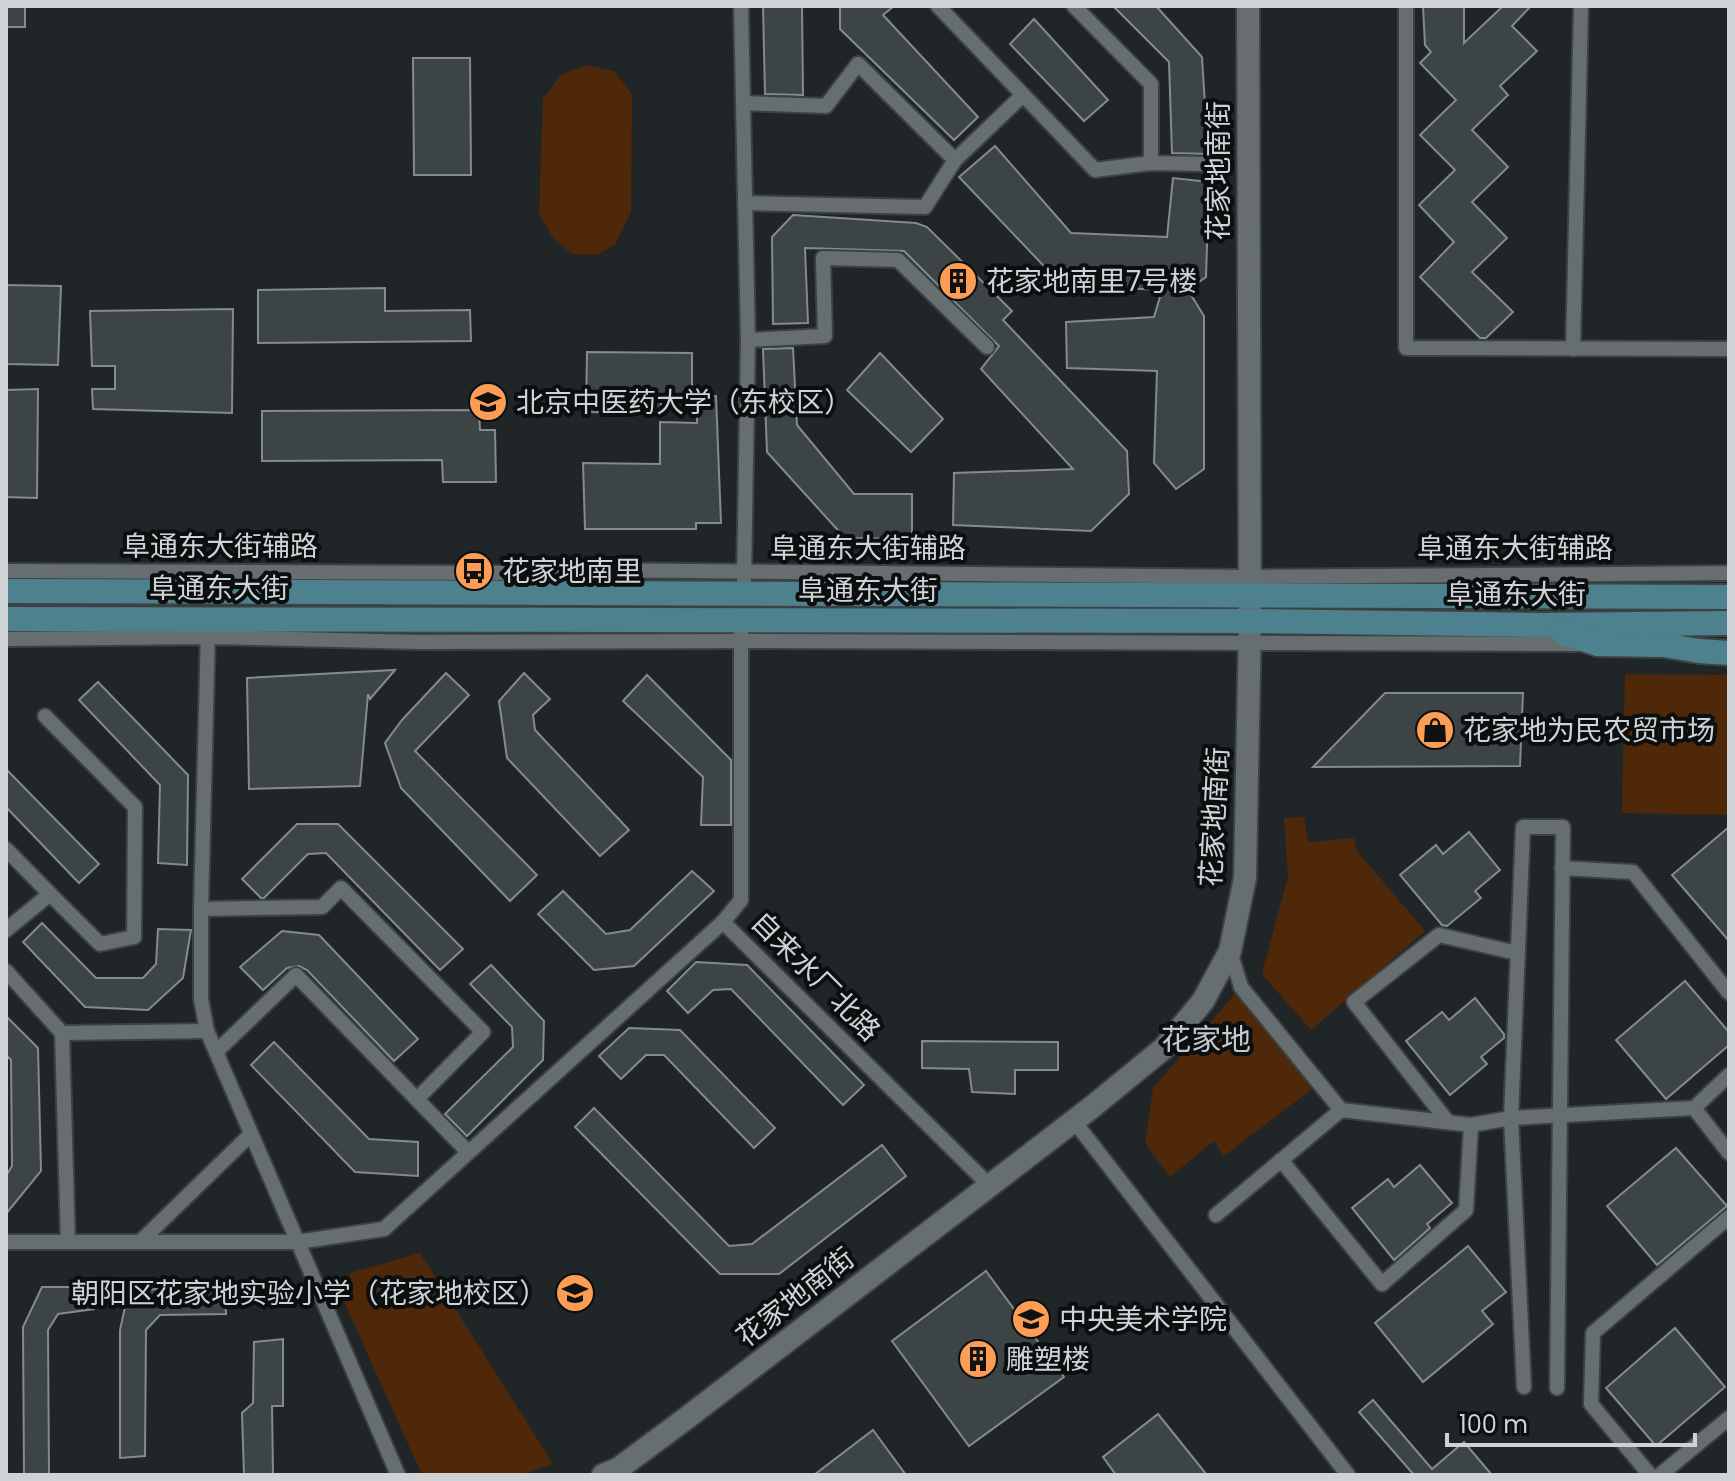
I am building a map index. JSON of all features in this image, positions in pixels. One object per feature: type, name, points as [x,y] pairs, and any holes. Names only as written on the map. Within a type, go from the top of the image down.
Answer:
[{"type":"main road","name":"阜通东大街","points":[[6,619],[208,628],[1249,586],[1725,597]]},
{"type":"main road","name":"阜通东大街","points":[[6,591],[743,607],[1250,632],[1729,623]]},
{"type":"main road","points":[[1541,625],[1598,644],[1664,645],[1729,653]]},
{"type":"street","name":"自来水厂北路","points":[[741,6],[748,340],[741,900],[723,922],[989,1185]]},
{"type":"street","points":[[938,6],[1095,170],[1151,163],[1206,164]]},
{"type":"street","points":[[1074,6],[1151,84],[1151,163]]},
{"type":"street","name":"花家地南街","points":[[611,1473],[1074,1121],[1164,1048],[1203,1001],[1230,951],[1245,878],[1250,632],[1248,6]]},
{"type":"street","points":[[1406,6],[1406,348],[1729,349]]},
{"type":"street","points":[[1573,349],[1581,6]]},
{"type":"street","points":[[743,103],[826,106],[858,64],[955,160]]},
{"type":"street","points":[[745,203],[925,207],[955,160],[1023,95]]},
{"type":"street","points":[[748,340],[825,336],[823,258],[898,260],[987,347]]},
{"type":"street","name":"阜通东大街辅路","points":[[6,571],[493,573],[588,570],[743,607]]},
{"type":"street","name":"阜通东大街辅路","points":[[1249,586],[1729,573]]},
{"type":"street","points":[[6,639],[208,628],[201,909],[201,999],[207,1031],[398,1475]]},
{"type":"street","points":[[1250,632],[1598,644]]},
{"type":"street","points":[[6,849],[100,944],[134,937],[135,807],[45,716]]},
{"type":"street","points":[[1524,1387],[1511,1118],[1523,827],[1563,827],[1557,1388]]},
{"type":"street","points":[[1562,868],[1633,872],[1726,982]]},
{"type":"street","points":[[201,909],[322,907],[341,888],[483,1032],[417,1099]]},
{"type":"street","points":[[6,930],[50,894]]},
{"type":"street","points":[[6,1242],[297,1242],[384,1229],[723,922]]},
{"type":"street","points":[[1448,1122],[1354,1002],[1439,935],[1517,953]]},
{"type":"street","points":[[1230,951],[1241,987],[1341,1110],[1471,1125],[1511,1118],[1694,1108],[1729,1075]]},
{"type":"street","points":[[6,971],[62,1033],[68,1242]]},
{"type":"street","points":[[216,1052],[296,975],[468,1152]]},
{"type":"street","points":[[62,1033],[207,1031]]},
{"type":"street","points":[[1694,1108],[1729,1153]]},
{"type":"street","points":[[1216,1215],[1341,1110]]},
{"type":"street","points":[[1074,1121],[1348,1475]]},
{"type":"street","points":[[1281,1160],[1382,1284],[1466,1210],[1471,1125]]},
{"type":"street","points":[[140,1242],[251,1134]]},
{"type":"street","points":[[1650,1475],[1591,1404],[1593,1333],[1729,1217]]},
{"type":"street","points":[[1660,1475],[1729,1418]]},
{"type":"shaded area","points":[[586,65],[614,71],[632,95],[631,212],[615,244],[597,255],[572,254],[554,239],[539,215],[543,99],[562,74]]},
{"type":"shaded area","points":[[1625,674],[1729,675],[1729,815],[1622,813]]},
{"type":"shaded area","points":[[1304,817],[1308,842],[1354,838],[1357,851],[1425,931],[1311,1030],[1262,974],[1288,876],[1284,818]]},
{"type":"shaded area","points":[[1241,987],[1320,1083],[1224,1156],[1214,1141],[1170,1177],[1145,1143],[1153,1088]]},
{"type":"shaded area","points":[[420,1253],[553,1464],[520,1475],[422,1475],[341,1295],[350,1273]]},
{"type":"building","points":[[6,6],[25,6],[25,27],[6,27]]},
{"type":"building","points":[[763,6],[802,6],[803,95],[765,94]]},
{"type":"building","points":[[840,6],[894,6],[883,15],[978,117],[954,140],[840,29]]},
{"type":"building","points":[[1113,6],[1156,6],[1202,57],[1208,154],[1172,153],[1169,62]]},
{"type":"building","points":[[1423,6],[1464,6],[1464,43],[1503,6],[1531,6],[1512,26],[1537,51],[1500,86],[1508,95],[1472,130],[1508,167],[1472,202],[1507,238],[1472,272],[1513,312],[1486,338],[1480,338],[1420,277],[1454,242],[1419,205],[1455,170],[1420,135],[1456,100],[1420,63],[1431,52],[1425,45]]},
{"type":"building","points":[[1034,19],[1108,100],[1084,121],[1010,44]]},
{"type":"building","points":[[413,58],[470,58],[471,175],[414,175]]},
{"type":"building","points":[[995,146],[1071,233],[1167,237],[1173,178],[1209,182],[1206,277],[1188,290],[1204,316],[1204,469],[1176,489],[1154,463],[1157,371],[1067,368],[1066,322],[1154,317],[1162,290],[1062,285],[959,177]]},
{"type":"building","points":[[793,215],[916,223],[927,227],[1012,311],[1003,320],[1127,451],[1129,494],[1091,531],[953,525],[954,473],[1073,469],[981,369],[999,346],[904,251],[805,248],[808,323],[773,324],[772,237]]},
{"type":"building","points":[[6,285],[61,286],[58,365],[6,364]]},
{"type":"building","points":[[385,288],[385,311],[470,310],[471,341],[258,343],[258,290]]},
{"type":"building","points":[[233,309],[232,413],[93,409],[92,389],[115,389],[115,366],[92,366],[90,311]]},
{"type":"building","points":[[793,348],[797,425],[854,494],[912,494],[912,539],[845,538],[767,452],[763,349]]},
{"type":"building","points":[[587,352],[692,353],[692,397],[661,396],[661,413],[586,412]]},
{"type":"building","points":[[880,353],[943,419],[911,452],[847,390]]},
{"type":"building","points":[[38,389],[37,498],[6,497],[6,390]]},
{"type":"building","points":[[716,396],[721,523],[696,523],[696,529],[585,529],[583,463],[660,464],[660,422],[697,423],[697,398]]},
{"type":"building","points":[[479,410],[480,430],[495,430],[496,482],[443,482],[442,460],[262,461],[262,411]]},
{"type":"building","points":[[395,670],[370,699],[368,694],[360,786],[249,789],[247,678]]},
{"type":"building","points":[[446,673],[469,695],[415,751],[537,875],[510,901],[401,788],[385,743]]},
{"type":"building","points":[[524,673],[550,699],[533,715],[535,730],[629,830],[600,856],[507,758],[499,701]]},
{"type":"building","points":[[647,675],[731,760],[731,825],[701,825],[703,777],[623,701]]},
{"type":"building","points":[[98,682],[188,775],[187,865],[158,863],[160,785],[79,700]]},
{"type":"building","name":"花家地为民农贸市场","points":[[1385,693],[1523,693],[1520,766],[1313,767]]},
{"type":"building","points":[[6,769],[99,864],[79,883],[6,807]]},
{"type":"building","points":[[297,824],[338,824],[463,949],[440,970],[326,853],[308,854],[261,898],[242,879]]},
{"type":"building","points":[[1729,827],[1729,941],[1672,875]]},
{"type":"building","points":[[1469,832],[1500,870],[1475,891],[1481,898],[1447,926],[1442,925],[1400,875],[1436,845],[1443,854]]},
{"type":"building","points":[[692,871],[714,891],[634,966],[594,970],[538,914],[563,891],[606,934],[630,930]]},
{"type":"building","points":[[42,923],[96,978],[143,978],[156,964],[158,929],[191,930],[183,978],[148,1010],[85,1007],[23,942]]},
{"type":"building","points":[[282,931],[319,935],[418,1039],[394,1061],[307,970],[299,966],[287,968],[263,990],[240,967]]},
{"type":"building","points":[[696,962],[747,965],[864,1085],[843,1105],[731,989],[713,990],[688,1013],[667,991]]},
{"type":"building","points":[[491,965],[544,1021],[543,1060],[467,1136],[445,1114],[513,1047],[512,1027],[470,984]]},
{"type":"building","points":[[1685,981],[1729,1032],[1729,1045],[1666,1099],[1616,1040]]},
{"type":"building","points":[[1475,998],[1504,1038],[1481,1057],[1487,1064],[1450,1095],[1406,1041],[1442,1012],[1449,1020]]},
{"type":"building","points":[[6,1016],[38,1048],[41,1171],[6,1214],[6,1176],[12,1166],[11,1060],[6,1055]]},
{"type":"building","points":[[629,1028],[680,1030],[775,1128],[754,1148],[664,1055],[646,1055],[621,1079],[599,1056]]},
{"type":"building","points":[[922,1041],[1058,1042],[1058,1070],[1015,1070],[1015,1094],[972,1092],[969,1069],[922,1068]]},
{"type":"building","points":[[274,1042],[369,1139],[418,1142],[418,1176],[355,1172],[251,1065]]},
{"type":"building","points":[[594,1108],[729,1246],[752,1244],[882,1145],[906,1176],[779,1274],[720,1274],[575,1127]]},
{"type":"building","points":[[1676,1148],[1727,1206],[1657,1265],[1607,1206]]},
{"type":"building","points":[[1420,1165],[1452,1203],[1427,1224],[1430,1228],[1394,1260],[1352,1208],[1388,1179],[1394,1187]]},
{"type":"building","points":[[1468,1246],[1506,1292],[1482,1311],[1493,1324],[1423,1382],[1375,1323]]},
{"type":"building","name":"雕塑楼","points":[[986,1271],[1064,1377],[969,1446],[892,1341]]},
{"type":"building","points":[[42,1287],[95,1287],[94,1309],[58,1314],[48,1330],[49,1475],[24,1475],[23,1327]]},
{"type":"building","points":[[164,1287],[225,1290],[226,1314],[160,1315],[146,1330],[145,1456],[120,1458],[120,1330],[125,1307],[146,1291]]},
{"type":"building","points":[[1675,1328],[1725,1387],[1656,1446],[1606,1388]]},
{"type":"building","points":[[283,1339],[283,1406],[272,1406],[273,1475],[244,1475],[242,1413],[253,1403],[254,1342]]},
{"type":"building","points":[[1373,1400],[1432,1469],[1464,1442],[1492,1475],[1414,1475],[1359,1412]]},
{"type":"building","points":[[1158,1414],[1207,1475],[1116,1475],[1103,1457]]},
{"type":"building","points":[[873,1430],[906,1475],[814,1475]]},
{"type":"place","name":"花家地南里7号楼","points":[[958,281]]},
{"type":"place","name":"北京中医药大学（东校区）","points":[[488,402]]},
{"type":"place","name":"花家地南里","points":[[474,571]]},
{"type":"place","name":"花家地为民农贸市场","points":[[1435,730]]},
{"type":"place","name":"朝阳区花家地实验小学（花家地校区）","points":[[575,1293]]},
{"type":"place","name":"中央美术学院","points":[[1031,1319]]},
{"type":"place","name":"雕塑楼","points":[[978,1359]]},
{"type":"district","name":"花家地","points":[[1206,1040]]}]
